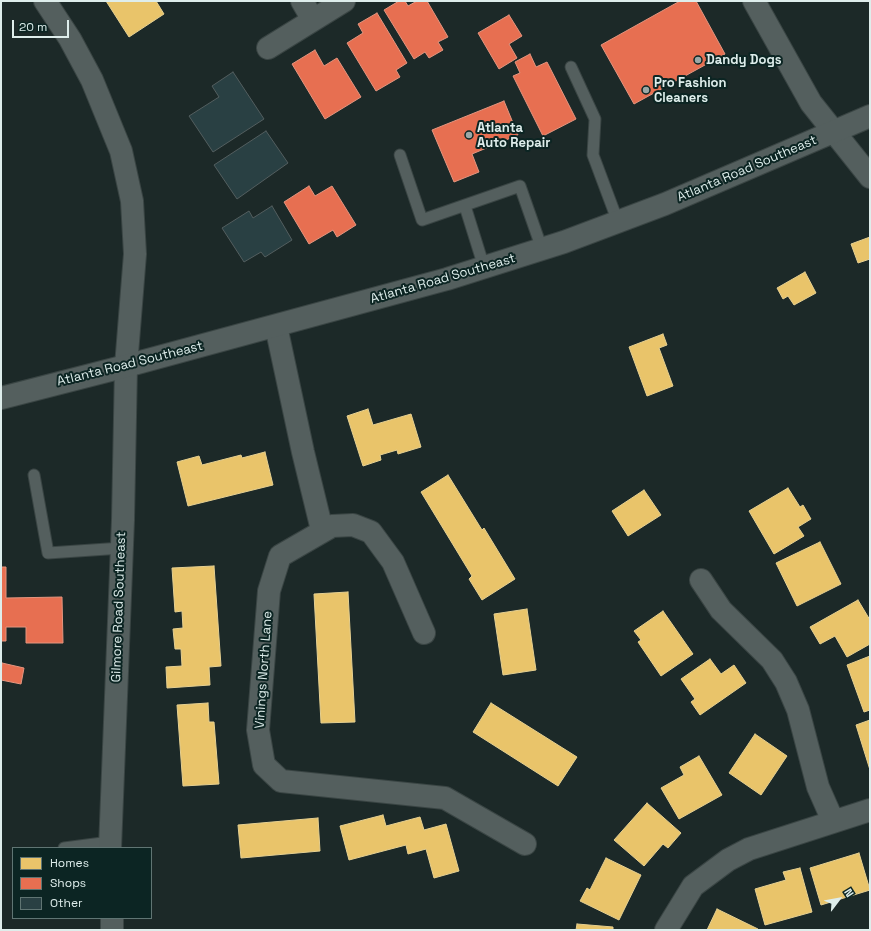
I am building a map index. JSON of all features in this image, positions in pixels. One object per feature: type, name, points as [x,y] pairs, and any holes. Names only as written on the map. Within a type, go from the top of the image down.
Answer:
[{"type":"street","name":"Gilmore Road Southeast","points":[[45,1],[70,39],[92,80],[121,151],[132,201],[135,254],[126,366],[122,548],[110,845]]},
{"type":"street","points":[[302,1],[313,20]]},
{"type":"street","points":[[268,48],[344,1]]},
{"type":"street","points":[[754,1],[811,103],[870,177]]},
{"type":"street","name":"Atlanta Road Southeast","points":[[1,398],[276,326],[542,249],[665,204],[870,116]]},
{"type":"street","points":[[276,326],[303,452],[322,530]]},
{"type":"street","name":"Vinings North Lane","points":[[424,633],[393,562],[371,532],[353,525],[332,526],[322,530],[280,556],[269,591],[258,730],[264,764],[281,781],[445,798],[525,844]]},
{"type":"street","points":[[700,580],[721,610],[772,660],[786,682],[798,710],[818,787],[833,821]]},
{"type":"street","points":[[666,930],[693,886],[728,860],[749,849],[870,810]]},
{"type":"street","points":[[112,919],[112,930]]},
{"type":"lane","points":[[571,67],[595,120],[593,155],[618,222]]},
{"type":"lane","points":[[400,155],[422,220],[520,186],[542,249]]},
{"type":"lane","points":[[465,206],[484,267]]},
{"type":"lane","points":[[34,475],[48,552],[122,548]]},
{"type":"lane","points":[[79,847],[110,845]]},
{"type":"building: Homes","points":[[106,1],[156,1],[164,14],[129,37]]},
{"type":"building: Homes","points":[[870,237],[870,259],[858,263],[851,244]]},
{"type":"building: Homes","points":[[805,272],[816,293],[794,305],[788,296],[783,299],[777,288]]},
{"type":"building: Homes","points":[[663,334],[667,345],[659,348],[673,386],[647,396],[629,347]]},
{"type":"building: Homes","points":[[368,409],[373,425],[411,414],[421,447],[398,454],[397,450],[380,455],[381,460],[363,466],[347,416]]},
{"type":"building: Homes","points":[[265,452],[273,485],[188,506],[177,462],[199,456],[202,465],[241,455],[242,458]]},
{"type":"building: Homes","points":[[448,475],[482,530],[484,528],[515,579],[482,600],[469,579],[472,576],[421,492]]},
{"type":"building: Homes","points":[[788,488],[800,507],[803,505],[811,519],[798,527],[804,536],[774,554],[749,511]]},
{"type":"building: Homes","points":[[644,490],[661,515],[628,536],[612,511]]},
{"type":"building: Homes","points":[[820,542],[841,584],[797,606],[776,563]]},
{"type":"building: Homes","points":[[214,566],[221,666],[209,667],[210,685],[167,688],[166,667],[182,666],[181,649],[175,649],[173,629],[183,628],[182,611],[175,612],[172,568]]},
{"type":"building: Homes","points":[[348,592],[355,722],[321,723],[314,594]]},
{"type":"building: Homes","points":[[858,600],[870,620],[870,644],[847,657],[835,636],[820,644],[810,627]]},
{"type":"building: Homes","points":[[527,609],[536,670],[503,675],[494,614]]},
{"type":"building: Homes","points":[[663,611],[693,654],[661,676],[638,642],[641,640],[634,631]]},
{"type":"building: Homes","points":[[870,656],[870,710],[864,712],[847,665]]},
{"type":"building: Homes","points":[[710,659],[721,674],[734,665],[746,683],[700,715],[691,702],[695,699],[681,679]]},
{"type":"building: Homes","points":[[208,703],[209,722],[214,722],[219,784],[183,786],[177,705]]},
{"type":"building: Homes","points":[[491,703],[577,757],[558,786],[473,732]]},
{"type":"building: Homes","points":[[870,720],[870,770],[856,725]]},
{"type":"building: Homes","points":[[755,734],[787,756],[761,795],[729,773]]},
{"type":"building: Homes","points":[[699,756],[722,795],[679,819],[661,788],[684,775],[680,767]]},
{"type":"building: Homes","points":[[647,803],[681,833],[668,848],[663,844],[644,866],[614,840]]},
{"type":"building: Homes","points":[[383,815],[386,826],[420,817],[424,830],[446,824],[459,871],[434,878],[426,849],[408,854],[406,845],[349,860],[340,826]]},
{"type":"building: Homes","points":[[318,818],[320,851],[241,858],[238,825]]},
{"type":"building: Homes","points":[[859,853],[870,890],[821,905],[810,868]]},
{"type":"building: Homes","points":[[606,858],[641,875],[619,920],[580,901],[587,888],[590,890]]},
{"type":"building: Homes","points":[[800,868],[812,912],[765,925],[755,889],[786,880],[783,872]]},
{"type":"building: Homes","points":[[717,909],[758,929],[758,930],[707,930]]},
{"type":"building: Homes","points":[[577,924],[613,927],[613,930],[576,930]]},
{"type":"building: Shops","points":[[399,1],[405,1],[408,6],[417,1],[427,1],[448,37],[438,42],[443,50],[429,58],[425,52],[414,59],[384,10]]},
{"type":"building: Shops","points":[[680,1],[696,1],[725,54],[634,104],[601,45]]},
{"type":"building: Shops","points":[[377,13],[407,63],[396,70],[400,77],[376,91],[347,43],[363,33],[358,24]]},
{"type":"building: Shops","points":[[509,15],[522,36],[509,44],[517,58],[499,69],[478,33]]},
{"type":"building: Shops","points":[[315,50],[324,66],[337,58],[361,97],[325,119],[292,64]]},
{"type":"building: Shops","points":[[530,54],[536,67],[547,62],[576,119],[543,136],[513,76],[520,73],[515,62]]},
{"type":"building: Shops","points":[[504,101],[518,135],[472,154],[479,172],[454,182],[432,130]]},
{"type":"building: Shops","points":[[309,186],[315,196],[332,186],[356,225],[337,237],[333,230],[309,244],[284,202]]},
{"type":"building: Shops","points":[[1,567],[6,567],[6,598],[62,597],[63,643],[26,643],[26,627],[6,627],[6,641],[1,641]]},
{"type":"building: Shops","points":[[2,663],[24,668],[21,684],[1,680]]},
{"type":"building: Other","points":[[233,72],[264,119],[213,152],[189,116],[219,97],[212,86]]},
{"type":"building: Other","points":[[266,131],[288,163],[237,199],[214,165]]},
{"type":"building: Other","points":[[272,206],[292,240],[265,257],[261,252],[244,262],[222,228],[249,211],[253,218]]},
{"type":"place","name":"Dandy Dogs","points":[[698,60]]},
{"type":"place","name":"Pro Fashion Cleaners","points":[[646,90]]},
{"type":"place","name":"Atlanta Auto Repair","points":[[469,135]]}]
